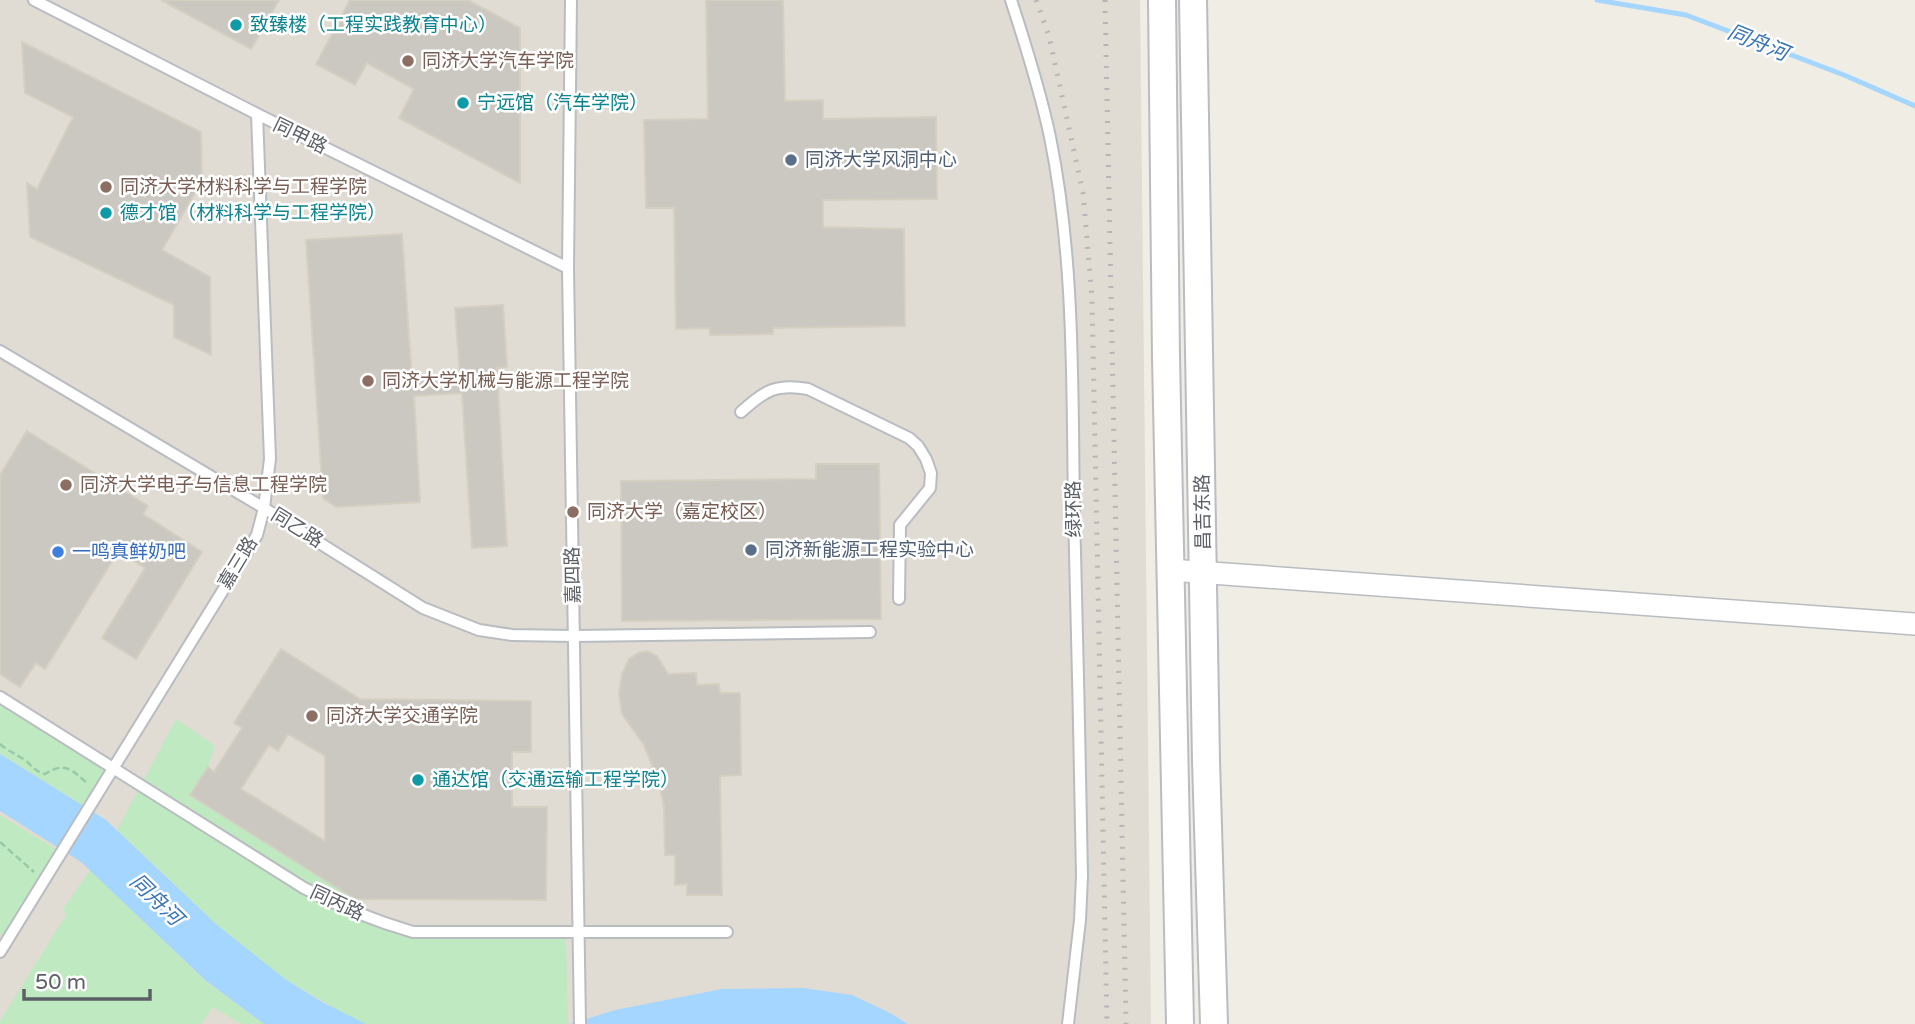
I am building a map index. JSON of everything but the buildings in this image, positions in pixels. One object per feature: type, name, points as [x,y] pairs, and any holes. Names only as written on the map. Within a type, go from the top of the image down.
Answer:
[{"type":"street","name":"昌吉东路","points":[[1162,0],[1180,1024]]},
{"type":"street","name":"昌吉东路","points":[[1193,0],[1206,761],[1214,1024]]},
{"type":"street","points":[[1170,570],[1915,624]]},
{"type":"lane","name":"同甲路","points":[[34,0],[568,268]]},
{"type":"lane","name":"嘉四路","points":[[571,0],[568,268],[580,1024]]},
{"type":"lane","name":"绿环路","points":[[1012,0],[1037,80],[1050,139],[1068,288],[1082,876],[1080,920],[1068,1024]]},
{"type":"lane","name":"嘉三路","points":[[0,952],[257,535],[264,508],[270,459],[257,114]]},
{"type":"lane","name":"同乙路","points":[[0,351],[264,508],[423,608],[479,630],[512,635],[573,636],[870,632]]},
{"type":"lane","points":[[741,412],[756,398],[780,386],[808,389],[909,438],[918,446],[931,473],[930,488],[900,524],[899,599]]},
{"type":"lane","name":"同丙路","points":[[0,697],[304,888],[347,910],[386,925],[413,932],[727,932]]},
{"type":"path","points":[[0,744],[11,755],[24,760],[39,772],[45,774],[57,767],[72,770],[96,797]]},
{"type":"path","points":[[0,842],[45,881]]},
{"type":"shaded area","name":"同济大学（嘉定校区）","points":[[0,0],[1140,0],[1151,1024],[0,1024]]},
{"type":"green space","points":[[0,697],[112,769],[87,808],[0,754]]},
{"type":"green space","points":[[176,719],[215,746],[208,767],[191,795],[355,899],[354,913],[413,932],[566,934],[568,1024],[366,1024],[358,1022],[285,979],[252,954],[217,925],[117,830]]},
{"type":"green space","points":[[0,815],[62,853],[8,939],[0,933]]},
{"type":"green space","points":[[90,870],[205,981],[264,1024],[241,1024],[213,1007],[201,1024],[0,1024],[66,915],[63,909]]},
{"type":"water","points":[[0,754],[106,820],[217,925],[285,979],[322,1002],[366,1024],[264,1024],[206,981],[81,862],[0,811]]},
{"type":"water","points":[[803,988],[852,995],[908,1024],[570,1024],[615,1010],[722,989]]},
{"type":"waterway","name":"同舟河","points":[[1597,0],[1686,15],[1844,75],[1915,106]]},
{"type":"railway","points":[[1036,0],[1049,36],[1083,193],[1092,298],[1107,1024]]},
{"type":"railway","points":[[1105,0],[1126,1024]]},
{"type":"place","name":"致臻楼（工程实践教育中心）","points":[[236,25]]},
{"type":"place","name":"同济大学汽车学院","points":[[408,61]]},
{"type":"place","name":"宁远馆（汽车学院）","points":[[463,103]]},
{"type":"place","name":"同济大学风洞中心","points":[[791,160]]},
{"type":"place","name":"同济大学材料科学与工程学院","points":[[106,187]]},
{"type":"place","name":"德才馆（材料科学与工程学院）","points":[[106,213]]},
{"type":"place","name":"同济大学机械与能源工程学院","points":[[368,381]]},
{"type":"place","name":"同济大学电子与信息工程学院","points":[[66,485]]},
{"type":"place","name":"同济大学（嘉定校区）","points":[[573,512]]},
{"type":"place","name":"同济新能源工程实验中心","points":[[751,550]]},
{"type":"place","name":"一鸣真鲜奶吧","points":[[58,552]]},
{"type":"place","name":"同济大学交通学院","points":[[312,716]]},
{"type":"place","name":"通达馆（交通运输工程学院）","points":[[418,780]]}]
